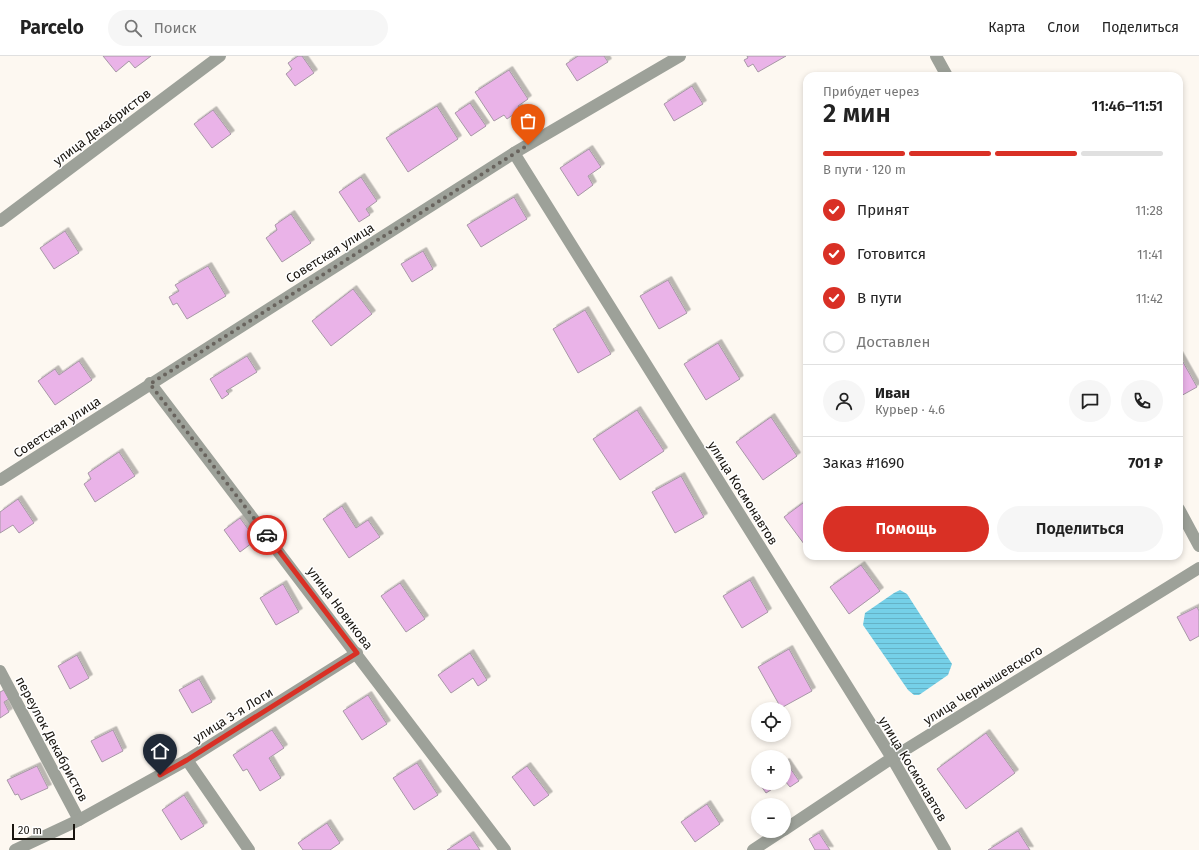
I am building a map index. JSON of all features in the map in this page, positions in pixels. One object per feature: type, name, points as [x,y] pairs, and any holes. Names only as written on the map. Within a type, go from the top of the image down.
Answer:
[{"type":"street","name":"улица Декабристов","points":[[0,220],[220,56]]},
{"type":"street","name":"Советская улица","points":[[0,480],[514,153],[680,56]]},
{"type":"street","points":[[936,56],[945,72]]},
{"type":"street","name":"улица Космонавтов","points":[[514,153],[892,758],[945,850]]},
{"type":"street","name":"улица Новикова","points":[[150,384],[506,850]]},
{"type":"street","points":[[1183,516],[1199,546]]},
{"type":"street","name":"улица Чернышевского","points":[[791,825],[892,758],[1199,568]]},
{"type":"street","name":"улица 3-я Логи","points":[[15,850],[79,820],[187,760],[357,653]]},
{"type":"street","name":"переулок Декабристов","points":[[0,670],[79,820]]},
{"type":"street","points":[[187,760],[249,850]]},
{"type":"street","name":"улица Чернышевского","points":[[753,850],[771,838]]},
{"type":"water","points":[[900,590],[907,594],[952,664],[948,675],[919,695],[914,695],[908,690],[863,625],[865,613]]},
{"type":"building","points":[[103,56],[151,56],[135,68],[129,61],[116,72]]},
{"type":"building","points":[[298,56],[302,56],[314,73],[295,86],[286,74],[292,69],[288,63]]},
{"type":"building","points":[[578,56],[604,56],[608,62],[577,81],[566,64]]},
{"type":"building","points":[[747,56],[786,56],[758,72],[753,64],[748,67],[744,60],[748,58]]},
{"type":"building","points":[[509,70],[528,99],[518,106],[520,110],[507,119],[504,115],[494,121],[475,92]]},
{"type":"building","points":[[692,86],[703,104],[674,121],[664,104]]},
{"type":"building","points":[[470,103],[486,126],[471,136],[455,113]]},
{"type":"building","points":[[437,106],[458,139],[408,172],[386,138]]},
{"type":"building","points":[[213,110],[231,134],[212,148],[194,124]]},
{"type":"building","points":[[589,149],[601,167],[588,176],[593,185],[578,196],[560,168]]},
{"type":"building","points":[[361,177],[377,201],[366,209],[370,215],[359,222],[339,192]]},
{"type":"building","points":[[514,197],[527,219],[481,247],[467,225]]},
{"type":"building","points":[[291,214],[311,243],[282,262],[266,238],[277,230],[275,225]]},
{"type":"building","points":[[65,231],[79,253],[54,269],[40,248]]},
{"type":"building","points":[[423,251],[433,269],[412,282],[401,264]]},
{"type":"building","points":[[208,266],[226,296],[187,319],[177,303],[173,305],[169,297],[179,291],[175,285]]},
{"type":"building","points":[[668,280],[687,313],[659,329],[640,296]]},
{"type":"building","points":[[353,289],[372,314],[331,346],[312,321]]},
{"type":"building","points":[[585,310],[611,354],[578,373],[553,329]]},
{"type":"building","points":[[718,343],[740,379],[706,400],[684,364]]},
{"type":"building","points":[[247,356],[257,372],[226,391],[229,394],[222,399],[210,379]]},
{"type":"building","points":[[79,361],[92,380],[55,405],[38,381],[55,369],[59,375]]},
{"type":"building","points":[[1183,362],[1197,387],[1183,395]]},
{"type":"building","points":[[637,410],[664,451],[620,480],[593,439]]},
{"type":"building","points":[[771,417],[797,456],[763,480],[736,442]]},
{"type":"building","points":[[119,452],[135,476],[95,502],[84,484],[91,479],[88,473]]},
{"type":"building","points":[[681,476],[704,517],[675,533],[652,492]]},
{"type":"building","points":[[18,499],[34,523],[19,533],[13,525],[0,533],[0,512]]},
{"type":"building","points":[[803,503],[803,543],[784,517]]},
{"type":"building","points":[[342,506],[356,528],[368,520],[380,537],[349,558],[323,519]]},
{"type":"building","points":[[240,518],[256,540],[240,552],[224,530]]},
{"type":"building","points":[[861,565],[880,591],[849,614],[830,587]]},
{"type":"building","points":[[750,580],[768,612],[742,628],[723,596]]},
{"type":"building","points":[[400,583],[425,619],[406,632],[381,596]]},
{"type":"building","points":[[283,584],[299,612],[276,625],[260,598]]},
{"type":"building","points":[[1197,607],[1199,611],[1199,636],[1190,641],[1177,617]]},
{"type":"building","points":[[789,649],[812,691],[791,703],[778,702],[758,667]]},
{"type":"building","points":[[470,653],[487,680],[478,686],[473,678],[451,693],[438,675]]},
{"type":"building","points":[[77,655],[89,678],[70,689],[58,666]]},
{"type":"building","points":[[199,679],[212,702],[192,713],[179,690]]},
{"type":"building","points":[[4,690],[9,699],[4,702],[9,712],[0,718],[0,692]]},
{"type":"building","points":[[368,695],[387,724],[362,740],[343,711]]},
{"type":"building","points":[[113,730],[123,751],[102,762],[91,741]]},
{"type":"building","points":[[272,730],[284,748],[269,758],[281,778],[260,791],[247,769],[243,771],[233,755]]},
{"type":"building","points":[[986,733],[1015,773],[966,809],[937,769]]},
{"type":"building","points":[[417,763],[438,795],[414,810],[393,778]]},
{"type":"building","points":[[37,766],[48,788],[21,800],[18,794],[15,795],[7,780]]},
{"type":"building","points":[[527,766],[549,795],[534,806],[512,777]]},
{"type":"building","points":[[791,769],[799,781],[791,786]]},
{"type":"building","points":[[764,790],[771,790],[766,793]]},
{"type":"building","points":[[184,795],[204,826],[181,840],[162,810]]},
{"type":"building","points":[[707,804],[720,824],[695,842],[681,822]]},
{"type":"building","points":[[327,823],[340,843],[330,850],[303,850],[298,843]]},
{"type":"building","points":[[1018,831],[1030,850],[988,850]]},
{"type":"building","points":[[819,833],[830,850],[815,850],[809,839]]},
{"type":"building","points":[[470,835],[480,850],[447,850]]},
{"type":"way so far","points":[[267,535],[150,384],[528,145]]},
{"type":"route","points":[[160,775],[187,760],[357,653],[267,535]]}]
